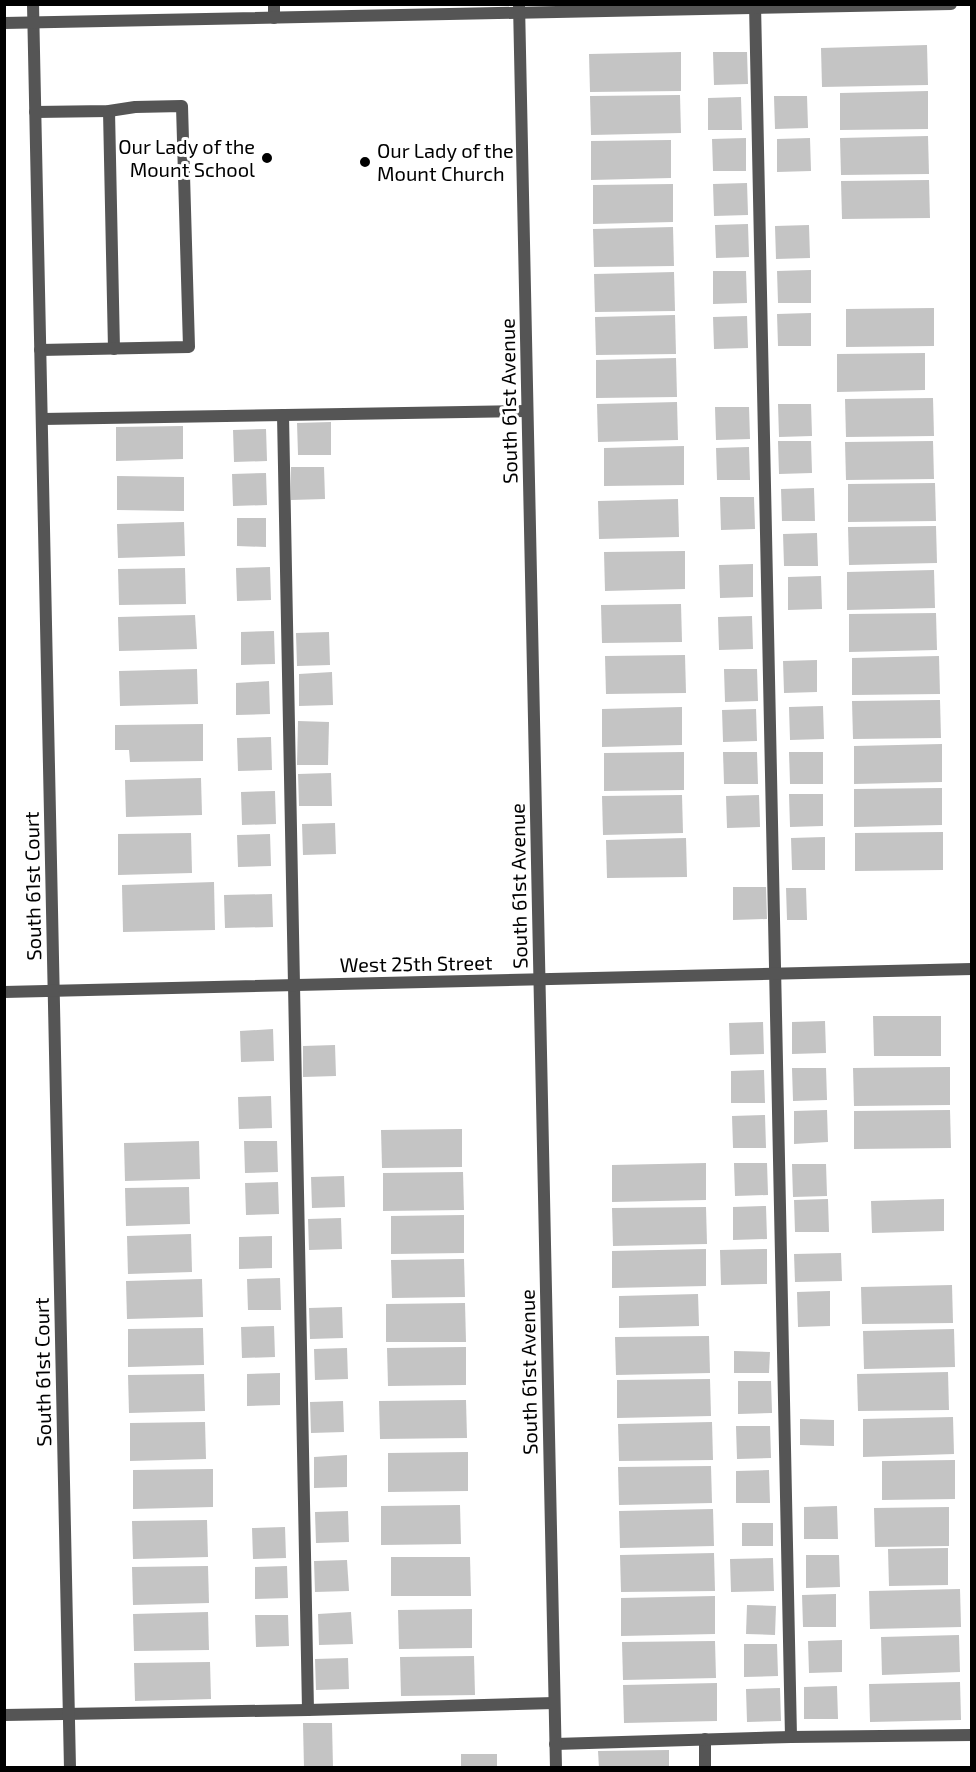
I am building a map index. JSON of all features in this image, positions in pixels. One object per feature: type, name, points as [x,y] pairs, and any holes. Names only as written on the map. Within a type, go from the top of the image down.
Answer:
[{"type":"street","name":"South 61st Court","points":[[33,4],[70,1767]]},
{"type":"street","points":[[274,4],[274,18]]},
{"type":"street","points":[[4,23],[274,18],[519,9],[951,4]]},
{"type":"street","points":[[755,6],[791,1737]]},
{"type":"street","name":"South 61st Avenue","points":[[519,9],[556,1767]]},
{"type":"street","points":[[35,112],[109,111],[182,106],[189,347],[40,350]]},
{"type":"street","points":[[109,111],[114,349]]},
{"type":"street","points":[[42,419],[527,411]]},
{"type":"street","points":[[283,415],[308,1710]]},
{"type":"street","name":"West 25th Street","points":[[4,992],[972,969]]},
{"type":"street","points":[[4,1715],[554,1703]]},
{"type":"street","points":[[555,1744],[791,1737],[972,1735]]},
{"type":"street","points":[[705,1739],[705,1767]]},
{"type":"building","points":[[927,45],[928,85],[822,87],[821,48]]},
{"type":"building","points":[[681,52],[681,91],[590,92],[589,54]]},
{"type":"building","points":[[713,52],[747,52],[748,84],[714,85]]},
{"type":"building","points":[[928,91],[928,129],[840,130],[840,93]]},
{"type":"building","points":[[680,95],[681,133],[591,135],[590,96]]},
{"type":"building","points":[[774,96],[807,96],[808,128],[775,129]]},
{"type":"building","points":[[741,97],[742,130],[708,130],[708,98]]},
{"type":"building","points":[[928,136],[929,174],[841,175],[840,138]]},
{"type":"building","points":[[746,138],[746,171],[713,171],[712,139]]},
{"type":"building","points":[[810,138],[811,171],[777,172],[777,139]]},
{"type":"building","points":[[671,140],[671,178],[591,180],[591,141]]},
{"type":"building","points":[[929,180],[930,218],[842,219],[841,181]]},
{"type":"building","points":[[747,183],[748,215],[714,216],[713,184]]},
{"type":"building","points":[[673,184],[673,222],[593,224],[593,185]]},
{"type":"building","points":[[748,224],[749,257],[716,258],[715,225]]},
{"type":"building","points":[[809,225],[810,258],[776,259],[775,226]]},
{"type":"building","points":[[673,227],[674,266],[594,267],[593,229]]},
{"type":"building","points":[[811,270],[811,303],[778,303],[777,271]]},
{"type":"building","points":[[713,271],[746,271],[747,303],[713,304]]},
{"type":"building","points":[[674,272],[675,311],[595,312],[594,274]]},
{"type":"building","points":[[934,308],[934,346],[846,347],[846,309]]},
{"type":"building","points":[[811,313],[811,346],[778,346],[777,314]]},
{"type":"building","points":[[675,315],[676,354],[596,355],[595,317]]},
{"type":"building","points":[[747,316],[748,348],[714,349],[713,317]]},
{"type":"building","points":[[925,353],[925,390],[837,392],[837,354]]},
{"type":"building","points":[[676,358],[677,397],[596,398],[596,360]]},
{"type":"building","points":[[933,398],[934,436],[846,437],[845,399]]},
{"type":"building","points":[[677,402],[678,440],[598,442],[597,404]]},
{"type":"building","points":[[778,404],[811,404],[812,436],[779,437]]},
{"type":"building","points":[[715,407],[749,407],[750,439],[716,440]]},
{"type":"building","points":[[331,422],[331,455],[298,455],[297,423]]},
{"type":"building","points":[[183,426],[183,459],[116,461],[116,427]]},
{"type":"building","points":[[266,429],[267,461],[234,462],[233,430]]},
{"type":"building","points":[[778,441],[811,441],[812,473],[779,474]]},
{"type":"building","points":[[933,441],[934,479],[846,480],[845,442]]},
{"type":"building","points":[[684,446],[684,485],[604,486],[604,448]]},
{"type":"building","points":[[749,447],[750,480],[717,480],[716,448]]},
{"type":"building","points":[[291,467],[324,467],[325,499],[291,500]]},
{"type":"building","points":[[266,473],[267,505],[233,506],[232,474]]},
{"type":"building","points":[[117,476],[184,477],[184,511],[117,510]]},
{"type":"building","points":[[935,483],[936,521],[848,522],[848,484]]},
{"type":"building","points":[[814,488],[815,521],[782,521],[781,489]]},
{"type":"building","points":[[720,497],[754,497],[755,529],[721,530]]},
{"type":"building","points":[[678,499],[679,537],[599,539],[598,501]]},
{"type":"building","points":[[237,518],[266,518],[266,547],[237,546]]},
{"type":"building","points":[[184,522],[185,556],[118,558],[117,524]]},
{"type":"building","points":[[936,526],[937,563],[849,565],[848,527]]},
{"type":"building","points":[[817,533],[818,566],[784,566],[783,534]]},
{"type":"building","points":[[685,551],[685,589],[605,591],[604,552]]},
{"type":"building","points":[[753,564],[753,597],[720,598],[719,565]]},
{"type":"building","points":[[270,567],[271,600],[237,601],[236,568]]},
{"type":"building","points":[[185,568],[186,604],[119,605],[118,569]]},
{"type":"building","points":[[934,570],[935,608],[847,610],[847,572]]},
{"type":"building","points":[[821,576],[822,609],[788,610],[788,577]]},
{"type":"building","points":[[681,604],[682,642],[602,643],[601,605]]},
{"type":"building","points":[[936,613],[937,650],[849,652],[849,614]]},
{"type":"building","points":[[195,615],[197,649],[119,651],[118,617]]},
{"type":"building","points":[[752,616],[753,649],[719,650],[718,617]]},
{"type":"building","points":[[274,631],[275,664],[241,665],[241,632]]},
{"type":"building","points":[[329,632],[330,665],[297,666],[296,633]]},
{"type":"building","points":[[685,655],[686,693],[606,694],[605,656]]},
{"type":"building","points":[[939,656],[940,694],[852,695],[852,658]]},
{"type":"building","points":[[817,660],[817,692],[784,693],[783,661]]},
{"type":"building","points":[[197,669],[198,704],[120,706],[119,671]]},
{"type":"building","points":[[724,669],[757,669],[758,701],[725,702]]},
{"type":"building","points":[[332,672],[333,705],[299,706],[299,674]]},
{"type":"building","points":[[269,681],[270,714],[236,715],[236,683]]},
{"type":"building","points":[[940,700],[941,738],[853,739],[852,701]]},
{"type":"building","points":[[823,706],[824,739],[790,740],[789,707]]},
{"type":"building","points":[[682,707],[682,745],[602,747],[602,709]]},
{"type":"building","points":[[756,709],[757,741],[723,742],[722,710]]},
{"type":"building","points":[[298,721],[329,722],[328,765],[297,765]]},
{"type":"building","points":[[203,724],[203,761],[130,762],[129,750],[115,750],[115,725]]},
{"type":"building","points":[[271,737],[272,770],[238,771],[237,738]]},
{"type":"building","points":[[942,744],[942,782],[854,784],[854,746]]},
{"type":"building","points":[[684,752],[684,790],[604,791],[604,753]]},
{"type":"building","points":[[723,752],[757,752],[758,784],[724,784]]},
{"type":"building","points":[[789,752],[823,752],[823,784],[790,784]]},
{"type":"building","points":[[331,773],[332,806],[299,806],[298,774]]},
{"type":"building","points":[[201,778],[202,815],[126,817],[125,780]]},
{"type":"building","points":[[942,788],[942,825],[854,827],[854,789]]},
{"type":"building","points":[[275,791],[276,824],[242,825],[241,792]]},
{"type":"building","points":[[789,794],[823,794],[823,826],[790,827]]},
{"type":"building","points":[[682,795],[683,833],[603,835],[602,796]]},
{"type":"building","points":[[759,795],[760,827],[727,828],[726,796]]},
{"type":"building","points":[[335,823],[336,854],[303,855],[302,824]]},
{"type":"building","points":[[943,832],[943,870],[855,871],[855,833]]},
{"type":"building","points":[[191,833],[192,873],[118,875],[118,834]]},
{"type":"building","points":[[270,834],[271,866],[238,867],[237,835]]},
{"type":"building","points":[[825,837],[825,870],[792,870],[791,838]]},
{"type":"building","points":[[686,838],[687,877],[607,878],[606,840]]},
{"type":"building","points":[[214,882],[215,930],[123,932],[122,885]]},
{"type":"building","points":[[733,887],[766,887],[767,919],[733,920]]},
{"type":"building","points":[[786,888],[806,888],[807,920],[787,920]]},
{"type":"building","points":[[272,894],[273,927],[225,928],[224,895]]},
{"type":"building","points":[[873,1016],[941,1016],[941,1056],[874,1056]]},
{"type":"building","points":[[825,1021],[826,1053],[792,1054],[792,1022]]},
{"type":"building","points":[[763,1022],[764,1054],[730,1055],[729,1023]]},
{"type":"building","points":[[273,1029],[274,1061],[241,1062],[240,1031]]},
{"type":"building","points":[[335,1045],[336,1076],[303,1077],[303,1046]]},
{"type":"building","points":[[950,1067],[950,1105],[854,1106],[853,1068]]},
{"type":"building","points":[[792,1068],[826,1068],[827,1100],[793,1101]]},
{"type":"building","points":[[764,1070],[765,1103],[731,1103],[731,1071]]},
{"type":"building","points":[[271,1096],[272,1128],[239,1129],[238,1097]]},
{"type":"building","points":[[827,1110],[828,1142],[794,1144],[794,1111]]},
{"type":"building","points":[[950,1110],[951,1148],[854,1149],[854,1111]]},
{"type":"building","points":[[765,1115],[766,1148],[733,1148],[732,1116]]},
{"type":"building","points":[[462,1129],[462,1167],[382,1168],[381,1130]]},
{"type":"building","points":[[199,1141],[200,1179],[125,1181],[124,1143]]},
{"type":"building","points":[[244,1141],[277,1141],[278,1172],[245,1173]]},
{"type":"building","points":[[706,1163],[706,1200],[612,1202],[612,1165]]},
{"type":"building","points":[[734,1163],[767,1163],[768,1195],[735,1196]]},
{"type":"building","points":[[792,1164],[826,1164],[827,1196],[793,1197]]},
{"type":"building","points":[[463,1172],[464,1210],[383,1211],[383,1173]]},
{"type":"building","points":[[344,1176],[345,1207],[312,1208],[311,1177]]},
{"type":"building","points":[[278,1182],[279,1214],[246,1215],[245,1183]]},
{"type":"building","points":[[189,1187],[190,1224],[126,1226],[125,1188]]},
{"type":"building","points":[[828,1199],[829,1232],[795,1232],[794,1200]]},
{"type":"building","points":[[944,1199],[944,1231],[872,1233],[871,1201]]},
{"type":"building","points":[[766,1206],[767,1239],[733,1240],[733,1207]]},
{"type":"building","points":[[706,1207],[707,1244],[613,1246],[612,1208]]},
{"type":"building","points":[[464,1215],[464,1253],[391,1254],[391,1216]]},
{"type":"building","points":[[341,1218],[342,1249],[309,1250],[308,1219]]},
{"type":"building","points":[[191,1234],[192,1272],[128,1274],[127,1236]]},
{"type":"building","points":[[272,1236],[272,1268],[239,1269],[239,1237]]},
{"type":"building","points":[[706,1249],[706,1286],[612,1288],[612,1251]]},
{"type":"building","points":[[767,1249],[767,1284],[721,1285],[720,1250]]},
{"type":"building","points":[[841,1253],[842,1281],[795,1282],[794,1254]]},
{"type":"building","points":[[464,1259],[465,1297],[392,1298],[391,1260]]},
{"type":"building","points":[[280,1278],[281,1310],[248,1310],[247,1279]]},
{"type":"building","points":[[202,1279],[203,1317],[127,1319],[126,1281]]},
{"type":"building","points":[[952,1285],[953,1323],[862,1324],[861,1287]]},
{"type":"building","points":[[830,1291],[830,1326],[798,1327],[797,1292]]},
{"type":"building","points":[[698,1294],[699,1326],[619,1328],[619,1296]]},
{"type":"building","points":[[465,1303],[466,1342],[386,1342],[386,1304]]},
{"type":"building","points":[[342,1307],[343,1338],[310,1339],[309,1308]]},
{"type":"building","points":[[274,1326],[275,1357],[242,1358],[241,1327]]},
{"type":"building","points":[[203,1328],[204,1365],[128,1367],[128,1329]]},
{"type":"building","points":[[954,1329],[955,1367],[864,1369],[863,1331]]},
{"type":"building","points":[[709,1336],[710,1373],[616,1375],[615,1337]]},
{"type":"building","points":[[466,1347],[466,1385],[388,1386],[387,1348]]},
{"type":"building","points":[[347,1348],[348,1379],[315,1380],[314,1349]]},
{"type":"building","points":[[734,1351],[770,1352],[769,1373],[734,1373]]},
{"type":"building","points":[[948,1372],[949,1410],[858,1411],[857,1374]]},
{"type":"building","points":[[280,1373],[280,1405],[247,1406],[247,1374]]},
{"type":"building","points":[[204,1374],[205,1411],[129,1413],[128,1375]]},
{"type":"building","points":[[710,1379],[711,1416],[617,1418],[617,1380]]},
{"type":"building","points":[[738,1381],[771,1381],[772,1413],[738,1414]]},
{"type":"building","points":[[466,1400],[467,1438],[380,1439],[379,1401]]},
{"type":"building","points":[[343,1401],[344,1432],[311,1433],[310,1402]]},
{"type":"building","points":[[953,1417],[954,1454],[863,1457],[863,1419]]},
{"type":"building","points":[[800,1419],[834,1420],[834,1446],[800,1445]]},
{"type":"building","points":[[205,1422],[206,1459],[130,1461],[130,1423]]},
{"type":"building","points":[[712,1422],[713,1460],[619,1461],[618,1424]]},
{"type":"building","points":[[736,1426],[770,1426],[771,1458],[737,1459]]},
{"type":"building","points":[[468,1452],[468,1491],[388,1492],[388,1453]]},
{"type":"building","points":[[347,1455],[347,1487],[314,1488],[314,1457]]},
{"type":"building","points":[[955,1460],[955,1499],[882,1500],[882,1461]]},
{"type":"building","points":[[711,1466],[712,1503],[619,1505],[618,1467]]},
{"type":"building","points":[[213,1469],[213,1507],[133,1509],[133,1470]]},
{"type":"building","points":[[769,1470],[770,1503],[736,1503],[736,1471]]},
{"type":"building","points":[[460,1505],[461,1544],[381,1545],[381,1506]]},
{"type":"building","points":[[837,1506],[838,1539],[804,1539],[804,1507]]},
{"type":"building","points":[[949,1507],[949,1546],[875,1547],[874,1508]]},
{"type":"building","points":[[713,1509],[714,1546],[620,1548],[619,1511]]},
{"type":"building","points":[[348,1511],[349,1542],[316,1543],[315,1512]]},
{"type":"building","points":[[207,1520],[208,1557],[133,1559],[132,1521]]},
{"type":"building","points":[[742,1523],[773,1523],[773,1546],[742,1546]]},
{"type":"building","points":[[285,1527],[286,1558],[253,1559],[252,1528]]},
{"type":"building","points":[[948,1548],[948,1585],[889,1586],[888,1549]]},
{"type":"building","points":[[714,1553],[715,1591],[621,1592],[620,1555]]},
{"type":"building","points":[[806,1555],[839,1555],[840,1587],[806,1588]]},
{"type":"building","points":[[391,1557],[470,1557],[471,1596],[391,1596]]},
{"type":"building","points":[[773,1558],[774,1591],[731,1592],[730,1559]]},
{"type":"building","points":[[347,1560],[349,1591],[315,1592],[314,1561]]},
{"type":"building","points":[[208,1566],[209,1603],[133,1605],[132,1567]]},
{"type":"building","points":[[287,1566],[288,1598],[255,1599],[255,1567]]},
{"type":"building","points":[[960,1589],[961,1627],[870,1629],[869,1591]]},
{"type":"building","points":[[836,1594],[836,1627],[803,1627],[802,1595]]},
{"type":"building","points":[[715,1596],[715,1634],[621,1636],[621,1598]]},
{"type":"building","points":[[747,1605],[776,1606],[775,1635],[746,1634]]},
{"type":"building","points":[[472,1609],[472,1648],[399,1649],[398,1610]]},
{"type":"building","points":[[208,1612],[209,1650],[134,1651],[133,1614]]},
{"type":"building","points":[[351,1612],[353,1644],[319,1645],[318,1614]]},
{"type":"building","points":[[255,1615],[288,1615],[289,1646],[256,1647]]},
{"type":"building","points":[[959,1635],[960,1672],[882,1675],[881,1637]]},
{"type":"building","points":[[842,1640],[842,1672],[809,1673],[808,1641]]},
{"type":"building","points":[[715,1641],[716,1678],[623,1680],[622,1642]]},
{"type":"building","points":[[744,1644],[777,1644],[778,1676],[744,1677]]},
{"type":"building","points":[[474,1656],[475,1695],[401,1696],[400,1657]]},
{"type":"building","points":[[348,1658],[349,1689],[316,1690],[315,1659]]},
{"type":"building","points":[[210,1662],[211,1699],[135,1701],[134,1663]]},
{"type":"building","points":[[960,1682],[961,1720],[870,1722],[869,1684]]},
{"type":"building","points":[[717,1683],[717,1721],[624,1723],[623,1685]]},
{"type":"building","points":[[837,1686],[838,1719],[804,1719],[804,1687]]},
{"type":"building","points":[[780,1688],[781,1721],[747,1722],[746,1689]]},
{"type":"building","points":[[303,1723],[332,1723],[333,1768],[304,1768]]},
{"type":"building","points":[[669,1750],[669,1768],[599,1768],[598,1751]]},
{"type":"building","points":[[461,1754],[497,1754],[497,1768],[461,1768]]},
{"type":"place","name":"Our Lady of the Mount School","points":[[267,158]]},
{"type":"place","name":"Our Lady of the Mount Church","points":[[365,162]]}]
